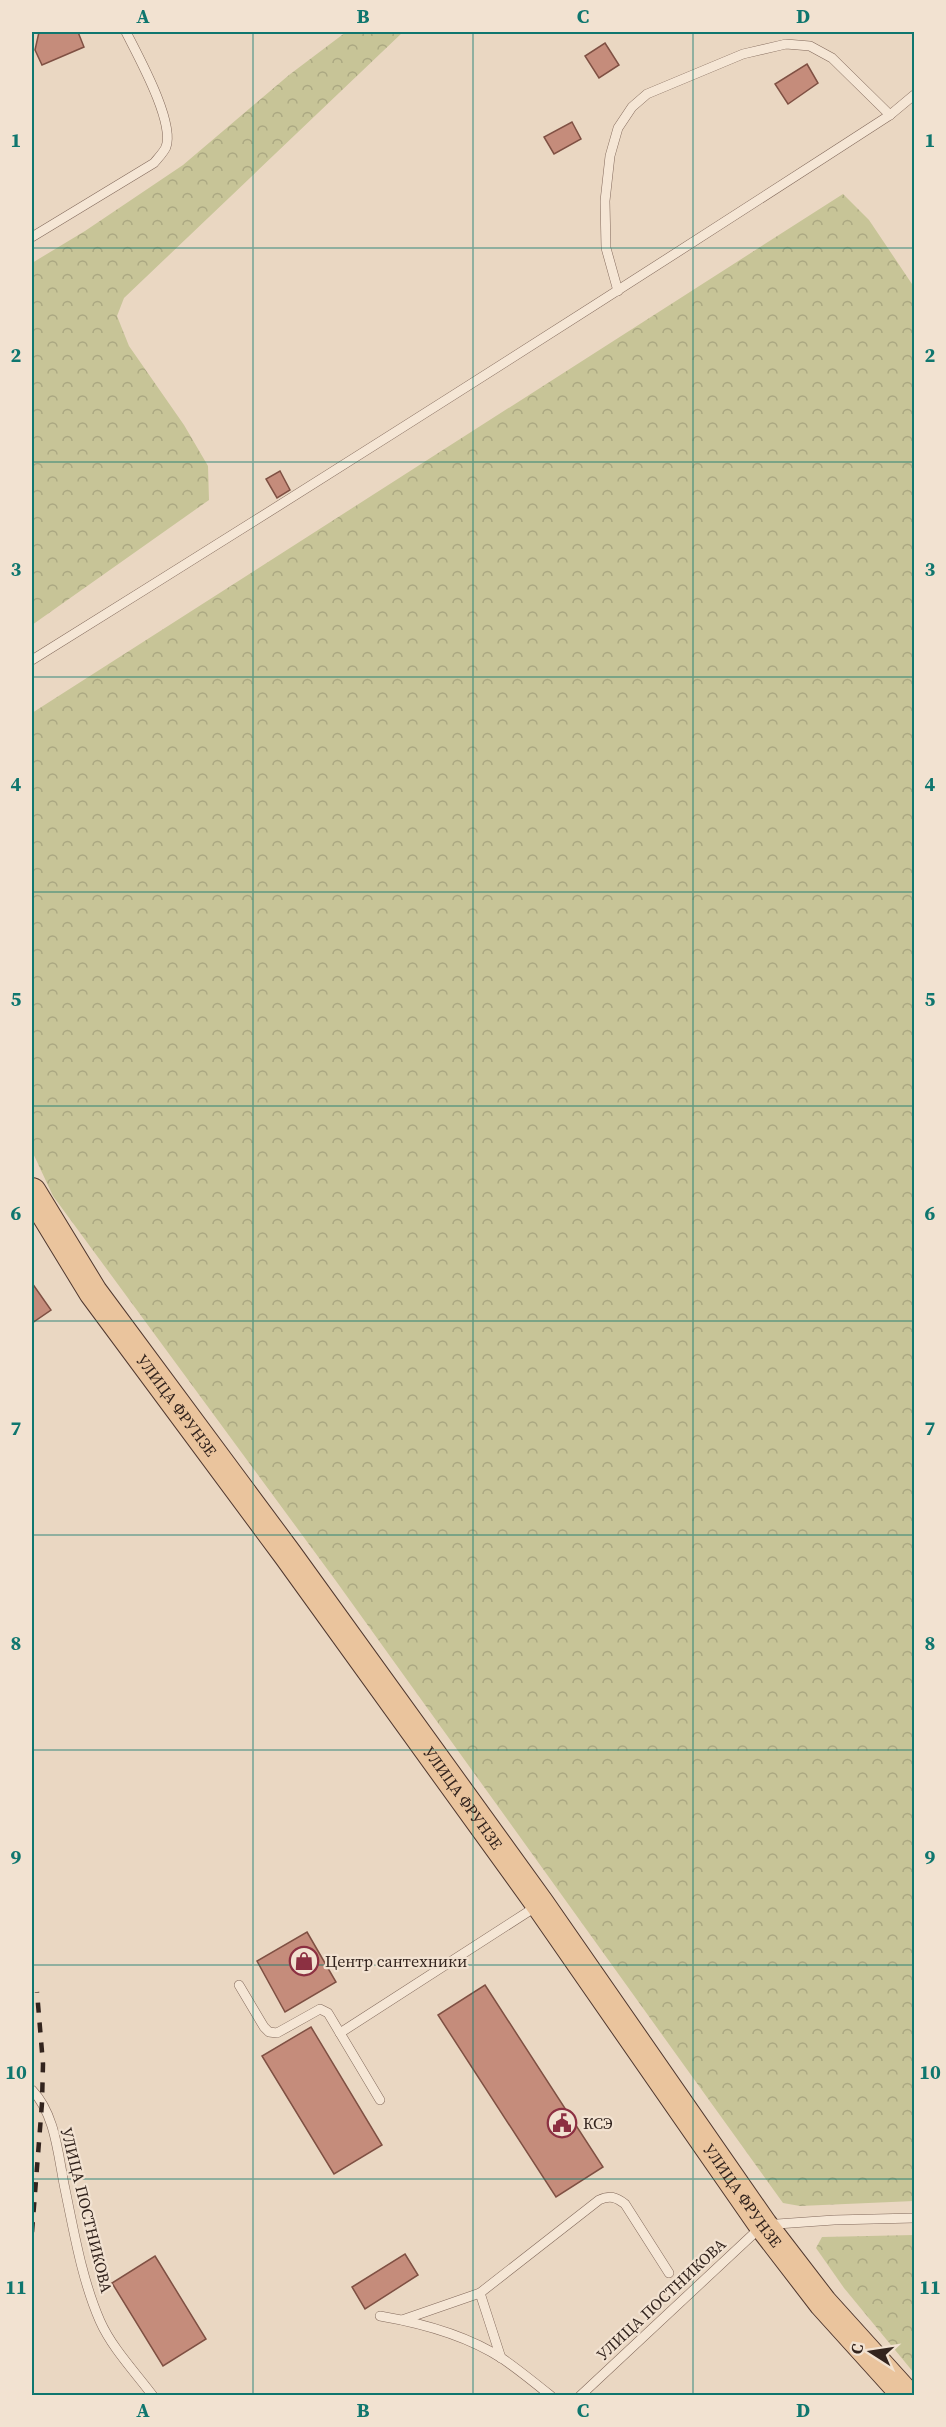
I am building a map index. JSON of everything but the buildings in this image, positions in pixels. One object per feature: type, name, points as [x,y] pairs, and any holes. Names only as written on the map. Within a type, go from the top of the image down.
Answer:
[{"type":"main road","name":"УЛИЦА ФРУНЗЕ","points":[[32,1192],[93,1292],[288,1555],[540,1904],[763,2225],[823,2303],[907,2396]]},
{"type":"lane","points":[[32,237],[154,163],[166,147],[165,122],[152,86],[126,32]]},
{"type":"lane","points":[[618,291],[606,248],[605,201],[610,156],[618,128],[632,107],[647,94],[743,54],[786,44],[810,46],[832,58],[890,115]]},
{"type":"lane","points":[[32,660],[276,509],[618,291],[890,115],[915,96]]},
{"type":"lane","points":[[340,2033],[540,1904]]},
{"type":"lane","points":[[239,1985],[264,2028],[270,2032],[277,2032],[320,2009],[328,2013],[380,2100]]},
{"type":"lane","name":"УЛИЦА ПОСТНИКОВА","points":[[32,2090],[40,2100],[52,2127],[82,2265],[100,2322],[117,2349],[153,2396]]},
{"type":"lane","points":[[402,2320],[480,2293],[606,2196],[616,2198],[625,2204],[669,2273]]},
{"type":"lane","points":[[763,2225],[915,2218]]},
{"type":"lane","name":"УЛИЦА ПОСТНИКОВА","points":[[580,2396],[763,2225]]},
{"type":"lane","points":[[480,2293],[501,2358]]},
{"type":"lane","points":[[380,2316],[402,2320],[462,2339],[501,2358],[551,2396]]},
{"type":"green space","points":[[346,32],[403,32],[124,298],[117,316],[129,346],[184,425],[208,466],[209,500],[32,625],[32,263],[85,231],[183,165],[289,75]]},
{"type":"green space","points":[[843,194],[869,220],[914,287],[914,2201],[800,2206],[783,2203],[336,1581],[53,1196],[32,1151],[32,713]]},
{"type":"green space","points":[[914,2235],[914,2373],[844,2288],[816,2248],[822,2237]]},
{"type":"railway","points":[[32,2232],[43,2064],[37,1992]]},
{"type":"place","name":"Центр сантехники","points":[[304,1961]]},
{"type":"place","name":"КСЭ","points":[[562,2123]]}]
